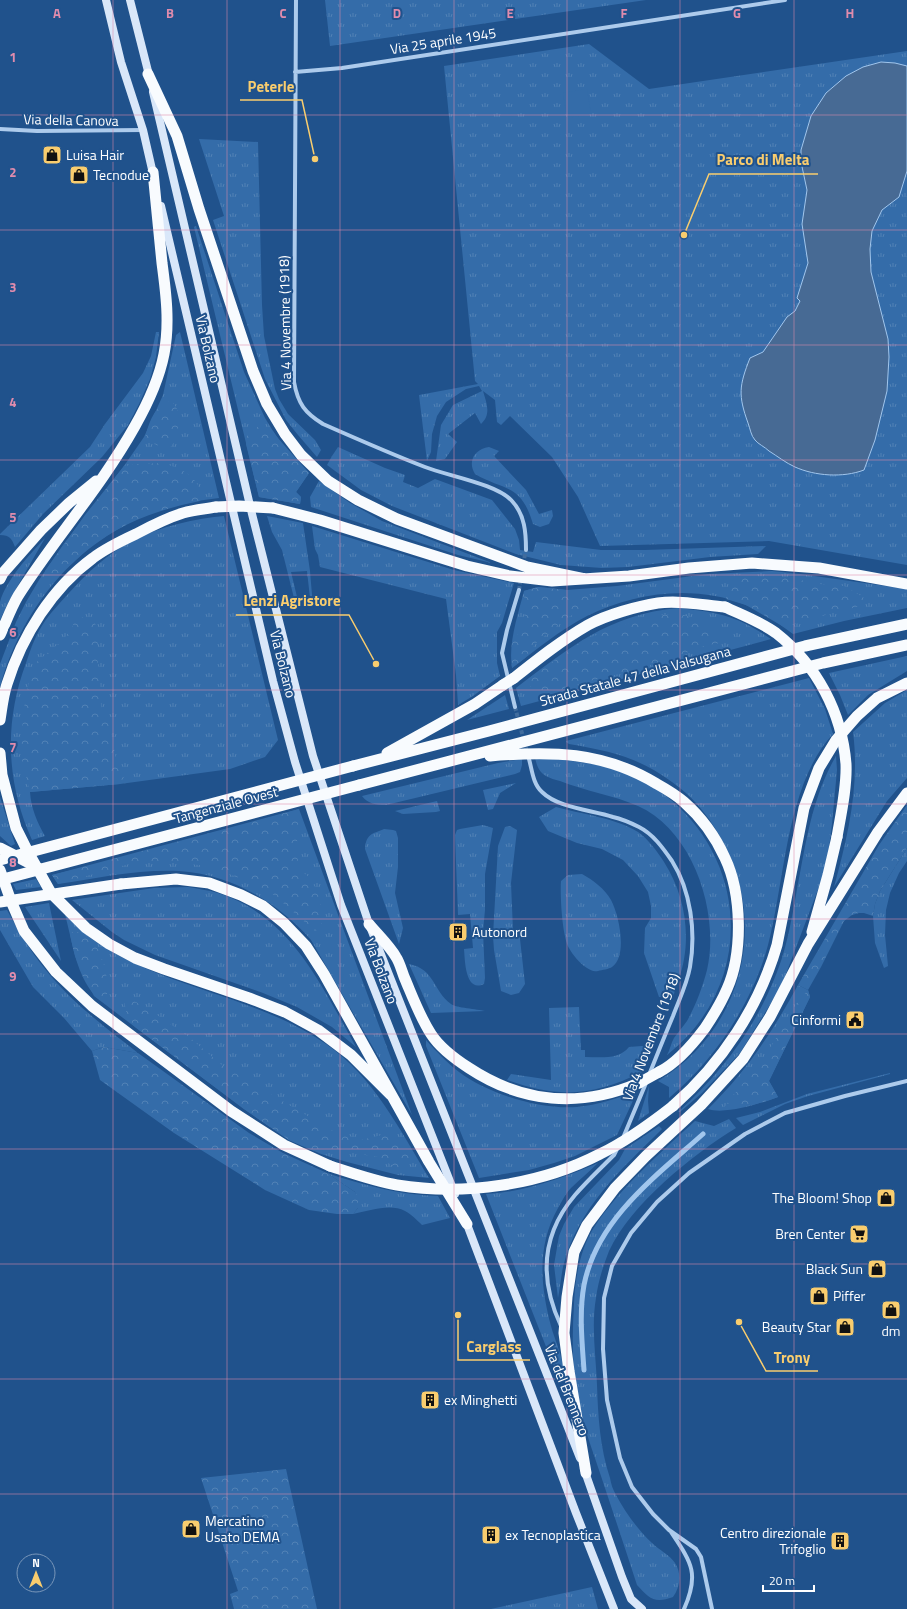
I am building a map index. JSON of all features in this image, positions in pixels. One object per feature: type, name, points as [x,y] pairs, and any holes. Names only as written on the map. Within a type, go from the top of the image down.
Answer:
[{"type":"highway","points":[[148,74],[177,136],[199,209],[253,372],[267,404],[285,434],[301,455],[328,481],[358,500],[397,519],[527,567],[585,579]]},
{"type":"highway","points":[[0,635],[17,597],[107,472],[150,398],[158,378],[167,333],[166,291],[152,172]]},
{"type":"highway","points":[[0,579],[47,525],[69,503],[107,472]]},
{"type":"highway","points":[[0,720],[6,686],[24,642],[46,606],[70,578],[93,558],[150,526],[184,513],[216,507],[239,506],[273,508],[320,520],[467,566],[510,576],[552,581],[629,576],[689,568],[752,563],[819,568],[907,584]]},
{"type":"highway","points":[[372,761],[475,704],[514,678],[555,646],[590,624],[626,611],[659,603],[690,603],[725,607],[751,618],[776,633],[797,653],[812,672],[826,694],[839,723],[846,766],[843,802],[828,875],[808,944]]},
{"type":"highway","name":"Strada Statale 47 della Valsugana","points":[[372,761],[805,646],[907,624]]},
{"type":"highway","points":[[459,759],[823,663],[907,645]]},
{"type":"highway","points":[[0,870],[24,931],[56,972],[92,1006],[231,1111],[284,1145],[330,1166],[362,1177],[396,1185],[428,1189],[464,1188],[507,1184],[540,1177],[579,1164],[601,1154],[648,1126],[688,1093],[738,1033],[771,965],[777,945],[804,808],[819,768],[836,740],[857,716],[877,698],[907,683]]},
{"type":"highway","points":[[369,924],[396,957],[417,1010],[431,1035],[454,1058],[482,1077],[512,1090],[540,1098],[582,1098],[607,1094],[639,1083],[662,1070],[675,1060],[698,1038],[715,1014],[728,988],[735,963],[738,936],[735,895],[725,858],[705,826],[684,802],[646,777],[612,762],[578,756],[530,752],[459,759]]},
{"type":"highway","points":[[0,753],[2,775],[16,828],[36,868],[51,893],[86,928],[109,944],[134,958],[285,1012],[318,1030],[351,1055],[391,1095]]},
{"type":"highway","name":"Tangenziale Ovest","points":[[0,880],[459,759]]},
{"type":"highway","name":"Tangenziale Ovest","points":[[0,860],[372,761]]},
{"type":"highway","points":[[586,1473],[564,1333],[567,1297],[574,1252],[587,1225],[615,1188],[701,1104],[743,1059],[770,1017],[808,944],[878,832],[907,793]]},
{"type":"highway","points":[[0,848],[36,868]]},
{"type":"highway","points":[[0,902],[121,884],[176,879],[209,883],[241,895],[263,906],[284,923],[306,946],[324,974],[428,1162],[467,1224]]},
{"type":"main road","name":"Via Bolzano","points":[[106,0],[121,62],[142,130],[273,681],[294,762],[341,905],[467,1224]]},
{"type":"main road","name":"Via Bolzano","points":[[130,0],[252,514],[313,756],[369,924],[470,1178]]},
{"type":"main road","name":"Via del Brennero","points":[[470,1178],[586,1473],[622,1577],[631,1598],[642,1609]]},
{"type":"main road","points":[[467,1224],[576,1513],[614,1609]]},
{"type":"street","name":"Via 4 Novembre (1918)","points":[[296,0],[293,301],[294,382],[296,394],[302,406],[311,417],[323,424],[426,468],[498,491],[512,500],[519,510],[525,527],[526,550]]},
{"type":"street","name":"Via 25 aprile 1945","points":[[295,72],[342,68],[785,0]]},
{"type":"street","name":"Via della Canova","points":[[0,128],[37,131],[125,132],[142,130]]},
{"type":"street","points":[[515,707],[502,653],[518,590]]},
{"type":"street","name":"Via 4 Novembre (1918)","points":[[529,759],[536,784],[541,792],[546,796],[572,806],[613,817],[639,827],[652,835],[678,871],[685,888],[690,915],[692,941],[690,968],[682,994],[623,1138],[614,1155],[575,1195],[553,1230],[547,1250],[546,1276],[554,1311],[564,1333]]},
{"type":"street","points":[[684,1609],[691,1588],[692,1574],[688,1557],[669,1530],[653,1514],[632,1488],[620,1458],[616,1443],[607,1400],[603,1349],[604,1298],[612,1266],[631,1233],[657,1202],[689,1173],[745,1134],[785,1113],[845,1096],[907,1081]]},
{"type":"street","points":[[669,1530],[689,1543],[696,1549],[701,1557],[712,1609]]},
{"type":"green space","points":[[325,0],[646,0],[330,46]]},
{"type":"green space","points":[[589,44],[649,89],[907,51],[907,565],[769,541],[600,546],[578,497],[552,457],[510,416],[501,425],[497,422],[495,400],[483,391],[487,404],[487,412],[484,420],[481,424],[475,413],[448,434],[457,442],[445,459],[436,461],[441,425],[453,405],[482,391],[479,386],[466,389],[446,402],[437,416],[432,434],[431,452],[427,461],[419,395],[478,384],[475,381],[444,66]]},
{"type":"green space","points":[[587,89],[591,114],[567,118],[563,93]]},
{"type":"green space","points":[[199,139],[258,142],[264,336],[275,389],[279,399],[288,414],[315,440],[321,450],[317,457],[286,420],[265,379],[213,220],[224,216]]},
{"type":"green space","points":[[196,226],[244,372],[265,418],[276,436],[309,473],[296,492],[301,497],[300,504],[259,497],[194,227]]},
{"type":"green space","points":[[156,332],[159,332],[156,357],[150,379],[128,425],[102,457],[43,514],[15,547],[10,538],[0,534],[90,447],[143,373],[151,356]]},
{"type":"green space","points":[[180,332],[219,498],[172,506],[140,518],[111,533],[85,552],[62,574],[42,599],[25,626],[11,656],[0,687],[0,664],[16,622],[26,602],[63,545],[124,466],[144,437],[163,395],[176,335]]},
{"type":"green space","points":[[171,401],[179,416],[179,422],[172,446],[167,449],[149,442],[145,438],[153,415],[160,406]]},
{"type":"green space","points":[[261,425],[273,431],[285,448],[309,473],[296,492],[301,497],[300,504],[259,497],[246,440],[248,434],[252,430]]},
{"type":"green space","points":[[338,447],[385,468],[405,475],[403,482],[418,488],[435,479],[492,500],[515,529],[519,540],[520,550],[533,552],[536,542],[601,550],[766,546],[758,554],[710,557],[628,567],[602,568],[561,565],[516,554],[392,506],[361,490],[327,465]]},
{"type":"green space","points":[[489,447],[499,451],[494,456],[526,490],[539,514],[552,510],[553,516],[549,524],[540,527],[533,524],[523,501],[517,495],[503,486],[475,474],[472,465],[474,456],[480,450]]},
{"type":"green space","points":[[163,463],[183,471],[193,479],[200,490],[202,498],[200,501],[170,508],[127,524],[88,549],[67,568],[57,574],[51,577],[45,571],[85,515],[124,466]]},
{"type":"green space","points":[[319,481],[350,503],[382,521],[492,563],[458,555],[311,507],[310,497]]},
{"type":"green space","points":[[224,516],[278,740],[265,757],[230,769],[120,784],[30,792],[35,815],[45,836],[32,840],[23,818],[17,796],[11,752],[11,730],[19,685],[36,636],[53,610],[98,564],[124,545],[167,527],[189,521]]},
{"type":"green space","points":[[267,516],[303,523],[310,571],[313,607],[311,607],[307,571],[291,572],[297,597],[294,598],[282,550],[272,532]]},
{"type":"green space","points":[[312,526],[454,570],[514,583],[502,623],[497,632],[497,663],[500,676],[458,705],[456,675],[446,599],[320,567],[318,555],[315,549]]},
{"type":"green space","points":[[45,538],[9,601],[0,620],[0,602],[7,585],[19,568]]},
{"type":"green space","points":[[772,571],[907,589],[907,608],[844,621],[793,634],[758,611],[727,598],[707,594],[686,593],[645,596],[625,601],[587,616],[539,647],[512,668],[512,639],[524,591],[538,587],[567,590],[617,586],[708,574]]},
{"type":"green space","points":[[735,575],[798,578],[807,583],[844,586],[863,597],[867,603],[784,627],[746,605],[726,599],[729,583]]},
{"type":"green space","points":[[538,587],[567,590],[596,598],[613,595],[588,606],[567,618],[537,642],[525,658],[512,668],[512,644],[520,630],[525,614],[524,591]]},
{"type":"green space","points":[[678,608],[705,611],[727,616],[748,625],[771,639],[521,706],[516,688],[554,659],[591,635],[610,625],[631,617]]},
{"type":"green space","points":[[657,615],[685,615],[706,624],[708,629],[716,630],[723,639],[720,643],[704,646],[683,654],[673,661],[655,665],[645,665],[641,670],[600,678],[553,692],[541,692],[529,685],[531,677],[583,640],[634,621],[644,621]]},
{"type":"green space","points":[[84,617],[94,621],[100,635],[96,650],[100,677],[101,707],[110,727],[116,759],[122,766],[125,775],[120,784],[30,792],[21,756],[23,713],[32,666],[63,640],[72,628],[75,620]]},
{"type":"green space","points":[[907,656],[907,671],[868,695],[848,715],[829,673]]},
{"type":"green space","points":[[809,678],[825,709],[833,734],[817,755],[805,779],[796,806],[789,834],[774,920],[761,966],[753,988],[730,1029],[686,1083],[669,1098],[669,1087],[658,1081],[688,1059],[711,1032],[729,1002],[740,970],[745,936],[743,901],[734,866],[718,833],[709,819],[698,805],[679,787],[647,766],[623,756],[598,749],[569,744],[566,741]]},
{"type":"green space","points":[[907,690],[907,778],[887,801],[834,887],[848,830],[854,791],[855,752],[853,732],[885,703]]},
{"type":"green space","points":[[505,695],[509,709],[467,720]]},
{"type":"green space","points":[[836,756],[837,770],[832,824],[829,848],[822,879],[784,979],[740,1053],[702,1093],[680,1112],[678,1112],[711,1079],[740,1043],[763,1004],[773,983],[788,937],[810,824],[820,789]]},
{"type":"green space","points":[[535,758],[589,763],[607,767],[640,780],[656,789],[671,800],[698,828],[716,860],[727,894],[731,929],[727,964],[714,997],[695,1028],[667,1055],[674,1038],[687,1021],[693,1009],[707,970],[710,948],[710,924],[706,900],[698,876],[688,854],[674,834],[658,818],[628,802],[554,780],[542,773]]},
{"type":"green space","points":[[522,759],[520,772],[515,774],[386,805],[372,804],[362,796],[498,763]]},
{"type":"green space","points":[[516,783],[500,793],[493,809],[488,810],[483,790]]},
{"type":"green space","points":[[0,797],[15,844],[11,846],[0,836]]},
{"type":"green space","points":[[437,801],[440,811],[436,812],[403,814],[395,811]]},
{"type":"green space","points":[[907,805],[907,848],[880,891],[875,904],[873,916],[859,913],[852,915],[844,921],[808,990],[798,985],[879,845]]},
{"type":"green space","points":[[556,807],[609,820],[629,827],[645,838],[664,862],[676,884],[680,896],[686,934],[686,947],[683,964],[673,997],[659,997],[644,953],[645,928],[651,918],[651,906],[648,892],[638,876],[623,860],[602,849],[577,843],[548,831],[539,817]]},
{"type":"green space","points":[[299,809],[412,1115],[311,940],[298,926],[268,902],[235,884],[198,873],[179,871],[149,871],[118,874],[58,884],[52,875],[170,846]]},
{"type":"green space","points":[[299,809],[297,847],[298,862],[302,872],[309,877],[316,889],[322,914],[322,927],[315,931],[274,895],[259,886],[212,867],[170,861],[136,862],[58,884],[52,875]]},
{"type":"green space","points":[[483,825],[493,828],[485,874],[485,910],[483,931],[485,978],[484,984],[478,986],[473,984],[467,974],[464,949],[473,948],[470,914],[458,915],[455,835],[457,830]]},
{"type":"green space","points":[[510,826],[517,830],[511,883],[513,931],[519,930],[525,984],[519,993],[511,995],[501,991],[493,936],[498,846],[505,827]]},
{"type":"green space","points":[[384,829],[396,831],[398,838],[398,867],[395,893],[403,928],[399,944],[365,849],[368,837]]},
{"type":"green space","points":[[907,848],[907,861],[899,873],[890,893],[886,910],[885,935],[888,966],[884,968],[875,943],[873,916],[875,904],[880,891]]},
{"type":"green space","points":[[582,874],[605,892],[611,900],[617,915],[621,945],[620,954],[617,962],[611,968],[593,971],[587,968],[574,956],[567,942],[563,925],[561,905],[561,881],[568,875]]},
{"type":"green space","points":[[36,879],[41,887],[16,890],[13,884]]},
{"type":"green space","points":[[188,887],[218,893],[243,904],[265,918],[285,935],[316,977],[356,1047],[332,1027],[297,1007],[263,993],[155,955],[124,940],[72,900],[154,888]]},
{"type":"green space","points":[[49,903],[61,961],[25,907]]},
{"type":"green space","points":[[7,910],[29,948],[55,981],[89,1014],[138,1053],[104,1047],[92,1051],[64,1018],[33,987],[0,930],[0,911]]},
{"type":"green space","points":[[65,914],[89,937],[146,969],[269,1014],[298,1027],[326,1044],[343,1057],[372,1088],[396,1123],[429,1178],[398,1175],[321,1154],[289,1140],[244,1109],[94,996],[75,956]]},
{"type":"green space","points":[[74,931],[89,937],[98,949],[106,975],[106,998],[100,1000],[88,987],[84,979],[74,951],[70,934]]},
{"type":"green space","points":[[409,964],[418,967],[429,975],[440,993],[451,1004],[485,1011],[431,1013]]},
{"type":"green space","points":[[798,985],[808,990],[810,997],[769,1081],[778,1097],[753,1105],[733,1109],[708,1109],[747,1066],[769,1035]]},
{"type":"green space","points":[[808,990],[810,997],[769,1081],[778,1097],[751,1105],[723,1109],[767,1053],[791,1012]]},
{"type":"green space","points":[[124,1000],[132,1000],[147,1008],[189,1037],[223,1066],[333,1131],[361,1140],[386,1134],[398,1140],[409,1153],[411,1163],[400,1170],[378,1157],[353,1153],[314,1151],[289,1140],[244,1109],[135,1027],[127,1016]]},
{"type":"green space","points":[[579,1007],[581,1050],[585,1050],[585,1057],[615,1056],[625,1051],[629,1047],[642,1046],[649,1049],[642,1072],[608,1086],[576,1092],[543,1090],[507,1080],[511,1074],[551,1080],[549,1008]]},
{"type":"green space","points":[[426,1040],[450,1065],[471,1080],[500,1094],[531,1103],[547,1106],[577,1107],[600,1103],[637,1092],[617,1135],[575,1156],[554,1163],[529,1170],[479,1178],[426,1046]]},
{"type":"green space","points":[[104,1047],[138,1053],[249,1133],[283,1153],[327,1173],[355,1192],[358,1199],[358,1208],[353,1214],[337,1214],[309,1210],[265,1190],[174,1133],[100,1080],[92,1051]]},
{"type":"green space","points":[[890,1073],[785,1104],[743,1125],[736,1118],[760,1112],[807,1094]]},
{"type":"green space","points":[[649,1086],[649,1113],[638,1121]]},
{"type":"green space","points":[[729,1119],[736,1128],[682,1166],[664,1182],[632,1216],[619,1233],[609,1251],[601,1274],[597,1292],[594,1330],[599,1421],[604,1455],[612,1485],[614,1491],[632,1520],[652,1543],[673,1560],[679,1572],[679,1585],[673,1597],[656,1600],[645,1593],[637,1585],[580,1410],[576,1389],[573,1352],[573,1316],[577,1274],[582,1254],[595,1226],[629,1184],[695,1121],[714,1126]]},
{"type":"green space","points":[[659,1126],[662,1129],[631,1159],[603,1191],[579,1226],[563,1267],[558,1298],[554,1265],[559,1236],[564,1224],[574,1207],[619,1160],[625,1149]]},
{"type":"green space","points":[[598,1163],[567,1192],[551,1222],[546,1236],[542,1266],[544,1295],[551,1326],[563,1366],[563,1379],[561,1380],[558,1377],[486,1194],[501,1193],[544,1183]]},
{"type":"green space","points":[[327,1173],[382,1189],[410,1194],[438,1196],[450,1218],[422,1225],[407,1212],[393,1208],[379,1208],[353,1214],[358,1208],[355,1192]]},
{"type":"green space","points":[[286,1469],[317,1609],[234,1609],[230,1594],[238,1591],[201,1478]]},
{"type":"green space","points":[[592,1587],[598,1609],[491,1609]]},
{"type":"shaded area","points":[[881,62],[907,66],[907,171],[899,197],[882,210],[872,231],[870,249],[871,272],[888,339],[889,357],[887,391],[875,440],[864,470],[856,473],[838,475],[820,474],[803,470],[792,465],[769,451],[755,440],[741,398],[742,383],[750,358],[763,352],[787,317],[795,311],[800,301],[797,298],[808,263],[802,224],[807,190],[801,162],[801,150],[811,116],[826,93],[846,76],[863,67]]},
{"type":"waterway","points":[[584,1370],[581,1328],[582,1296],[591,1261],[601,1239],[631,1200],[666,1166],[703,1134]]},
{"type":"tunnel","points":[[523,564],[526,550]]},
{"type":"tunnel","points":[[519,590],[521,578]]},
{"type":"tunnel","points":[[515,707],[527,752]]},
{"type":"place","name":"Luisa Hair","points":[[52,155]]},
{"type":"place","name":"Peterle","points":[[315,159]]},
{"type":"place","name":"Tecnodue","points":[[79,175]]},
{"type":"place","name":"Parco di Melta","points":[[684,235]]},
{"type":"place","name":"Lenzi Agristore","points":[[376,664]]},
{"type":"place","name":"Autonord","points":[[458,932]]},
{"type":"place","name":"Cinformi","points":[[855,1020]]},
{"type":"place","name":"The Bloom! Shop","points":[[886,1198]]},
{"type":"place","name":"Bren Center","points":[[859,1234]]},
{"type":"place","name":"Black Sun","points":[[877,1269]]},
{"type":"place","name":"Piffer","points":[[819,1296]]},
{"type":"place","name":"dm","points":[[891,1310]]},
{"type":"place","name":"Carglass","points":[[458,1315]]},
{"type":"place","name":"Trony","points":[[739,1322]]},
{"type":"place","name":"Beauty Star","points":[[845,1327]]},
{"type":"place","name":"ex Minghetti","points":[[430,1400]]},
{"type":"place","name":"Mercatino Usato DEMA","points":[[191,1529]]},
{"type":"place","name":"ex Tecnoplastica","points":[[491,1535]]},
{"type":"place","name":"Centro direzionale Trifoglio","points":[[840,1541]]}]
